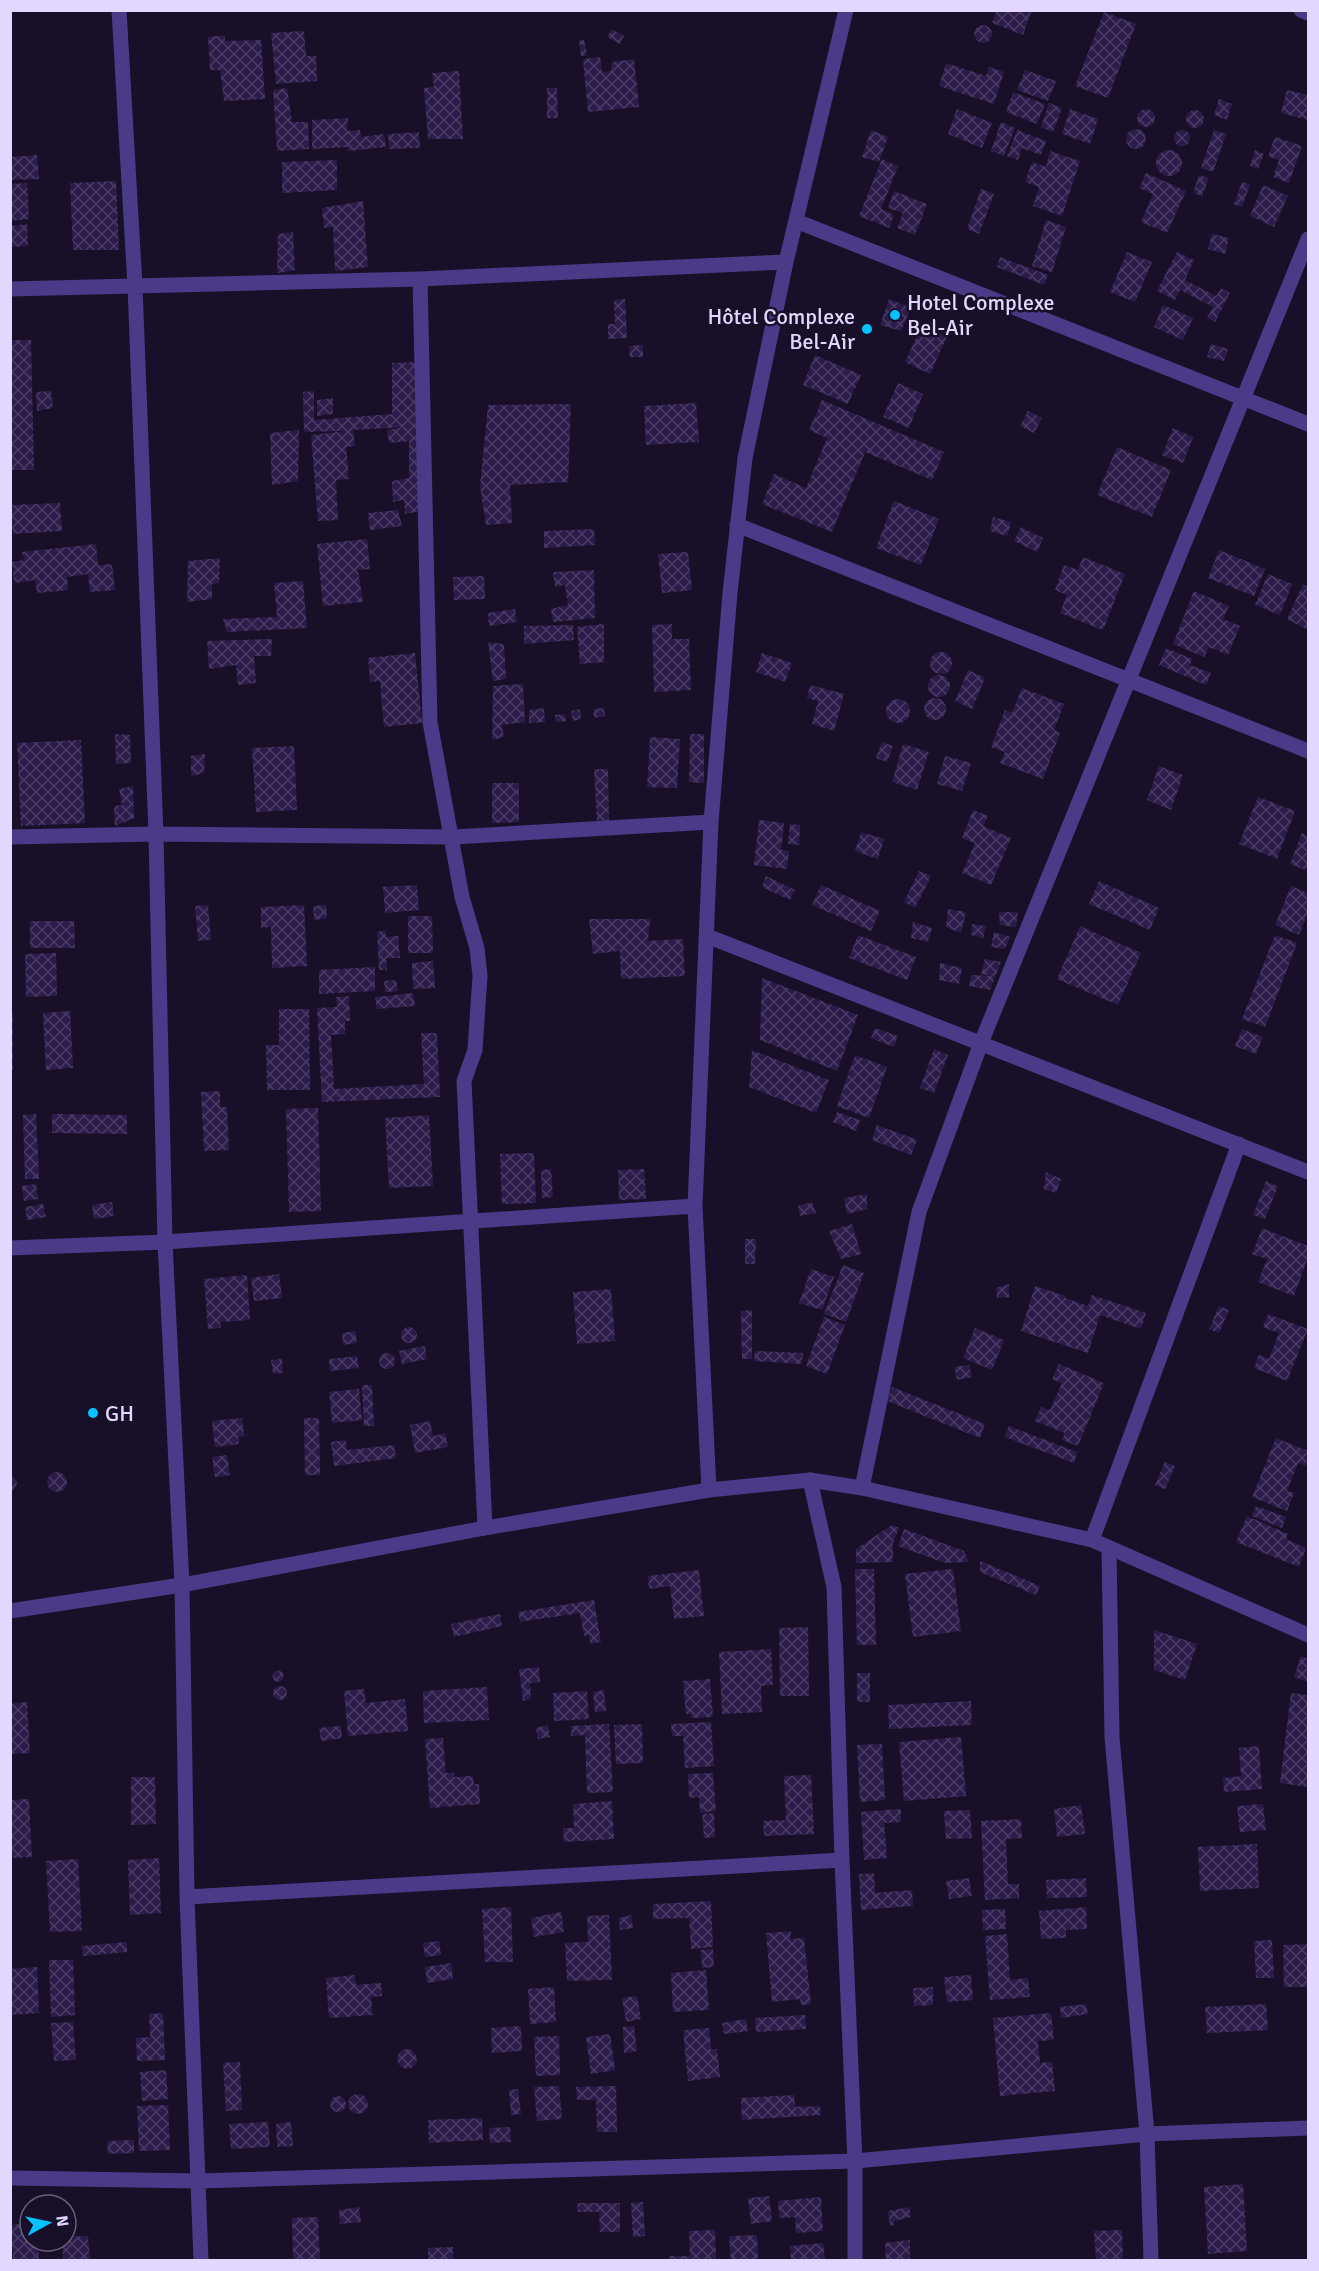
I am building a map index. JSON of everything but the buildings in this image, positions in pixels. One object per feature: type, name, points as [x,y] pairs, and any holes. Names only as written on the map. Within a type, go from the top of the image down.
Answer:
[{"type":"street","points":[[119,10],[135,286],[156,834],[165,1242],[182,1586],[187,1897],[201,2260]]},
{"type":"street","points":[[709,1490],[695,1206],[711,822],[737,525],[745,458],[786,262],[846,10]]},
{"type":"street","points":[[1301,10],[1308,14]]},
{"type":"street","points":[[796,221],[1308,424]]},
{"type":"street","points":[[862,1488],[919,1212],[981,1043],[1308,239]]},
{"type":"street","points":[[10,289],[420,279],[786,262]]},
{"type":"street","points":[[420,279],[430,722],[453,837],[462,897],[477,948],[480,976],[475,1050],[464,1081],[485,1528]]},
{"type":"street","points":[[737,525],[1308,751]]},
{"type":"street","points":[[10,837],[156,834],[453,837],[711,822]]},
{"type":"street","points":[[707,936],[1308,1172]]},
{"type":"street","points":[[1092,1540],[1239,1144]]},
{"type":"street","points":[[10,1248],[165,1242],[695,1206]]},
{"type":"street","points":[[810,1480],[834,1587],[842,1860],[855,2161],[855,2260]]},
{"type":"street","points":[[10,1611],[182,1586],[485,1528],[709,1490],[810,1480],[862,1488],[1092,1540],[1308,1635]]},
{"type":"street","points":[[1109,1548],[1112,1737],[1147,2134],[1151,2260]]},
{"type":"street","points":[[187,1897],[842,1860]]},
{"type":"street","points":[[10,2178],[199,2181],[855,2161],[1147,2134],[1308,2128]]},
{"type":"place","name":"Hotel Complexe Bel-Air","points":[[895,315]]},
{"type":"place","name":"Hôtel Complexe Bel-Air","points":[[867,329]]},
{"type":"place","name":"GH","points":[[93,1413]]}]
